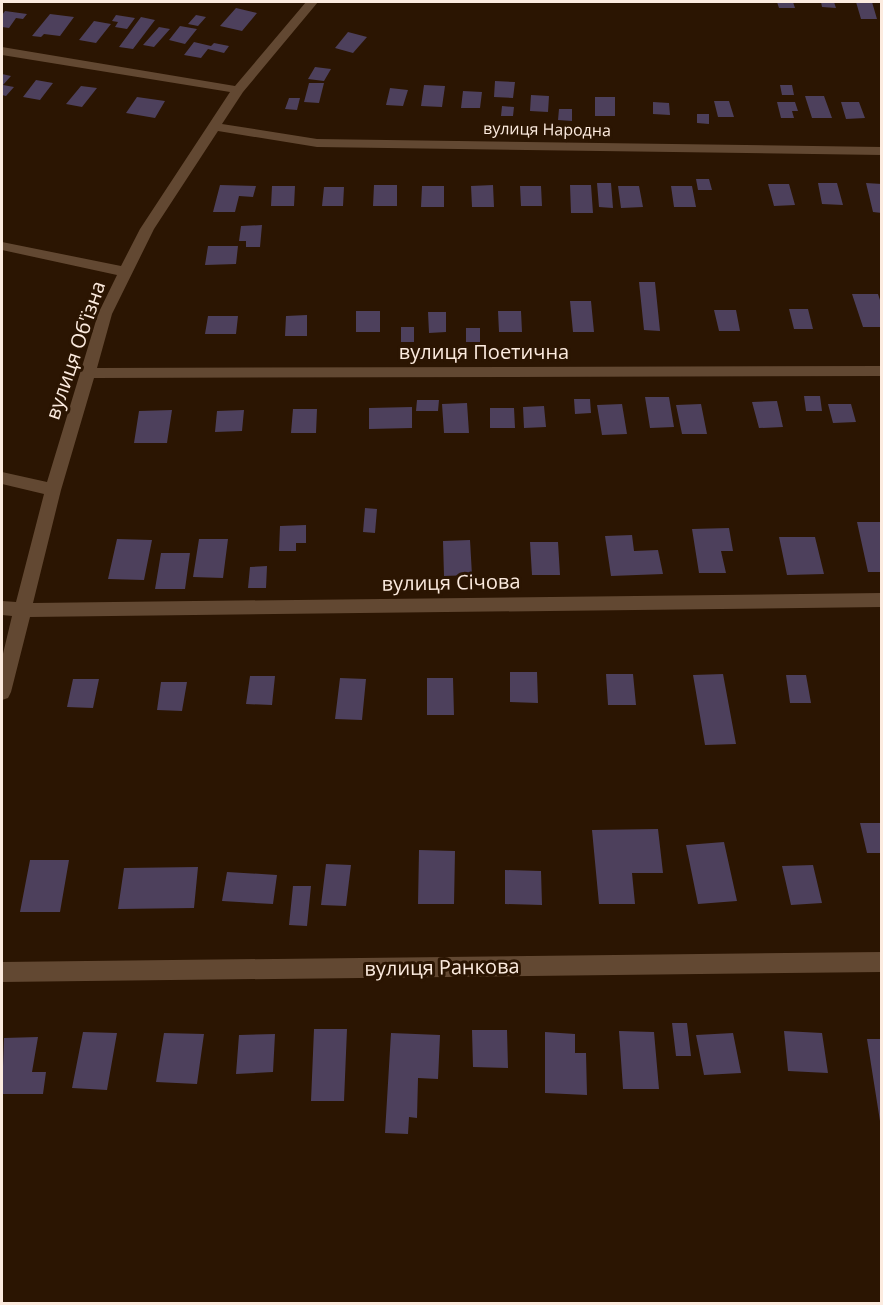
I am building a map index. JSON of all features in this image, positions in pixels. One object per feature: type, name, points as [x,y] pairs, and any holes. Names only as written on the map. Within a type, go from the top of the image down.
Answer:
[{"type":"street","name":"вулиця Об'їзна","points":[[2,692],[53,490],[105,314],[147,229],[238,90],[312,2]]},
{"type":"street","points":[[2,51],[238,90]]},
{"type":"street","name":"вулиця Народна","points":[[214,127],[317,143],[882,151]]},
{"type":"street","points":[[2,246],[125,272]]},
{"type":"street","name":"вулиця Поетична","points":[[86,373],[882,371]]},
{"type":"street","points":[[2,478],[53,490]]},
{"type":"street","name":"вулиця Січова","points":[[2,608],[22,610],[882,600]]},
{"type":"street","name":"вулиця Ранкова","points":[[2,972],[882,962]]},
{"type":"building","points":[[777,2],[793,2],[795,8],[779,8]]},
{"type":"building","points":[[821,2],[834,2],[836,8],[822,7]]},
{"type":"building","points":[[856,2],[872,2],[877,19],[861,19]]},
{"type":"building","points":[[236,8],[257,13],[242,31],[220,26]]},
{"type":"building","points":[[5,11],[27,14],[23,19],[16,18],[9,28],[2,27],[2,15]]},
{"type":"building","points":[[50,14],[74,17],[60,36],[44,34],[41,37],[32,36]]},
{"type":"building","points":[[116,15],[135,18],[127,29],[115,27],[118,22],[112,21]]},
{"type":"building","points":[[196,15],[206,17],[198,26],[188,24]]},
{"type":"building","points":[[141,17],[155,20],[133,49],[119,47]]},
{"type":"building","points":[[94,21],[111,24],[96,43],[79,40]]},
{"type":"building","points":[[180,26],[197,29],[185,44],[169,40]]},
{"type":"building","points":[[159,27],[170,29],[154,47],[143,45]]},
{"type":"building","points":[[348,32],[367,37],[353,53],[335,48]]},
{"type":"building","points":[[194,42],[211,46],[214,43],[229,46],[224,53],[208,49],[201,58],[184,55]]},
{"type":"building","points":[[315,67],[331,69],[324,81],[308,79]]},
{"type":"building","points":[[2,74],[11,76],[3,85],[14,87],[6,96],[2,95]]},
{"type":"building","points":[[36,80],[53,83],[40,100],[23,97]]},
{"type":"building","points":[[495,81],[515,82],[513,98],[494,97]]},
{"type":"building","points":[[309,83],[324,83],[319,103],[304,102]]},
{"type":"building","points":[[424,85],[445,86],[442,107],[421,106]]},
{"type":"building","points":[[780,85],[792,85],[794,95],[782,95]]},
{"type":"building","points":[[81,86],[97,88],[82,107],[66,104]]},
{"type":"building","points":[[390,88],[408,90],[403,106],[386,105]]},
{"type":"building","points":[[463,91],[482,92],[480,108],[461,108]]},
{"type":"building","points":[[531,95],[549,96],[548,112],[530,111]]},
{"type":"building","points":[[805,96],[824,96],[832,118],[812,118]]},
{"type":"building","points":[[137,97],[165,101],[155,118],[126,113]]},
{"type":"building","points":[[595,97],[615,97],[615,116],[595,116]]},
{"type":"building","points":[[289,98],[300,98],[297,110],[285,109]]},
{"type":"building","points":[[714,101],[729,101],[734,117],[718,117]]},
{"type":"building","points":[[653,102],[669,103],[670,115],[653,114]]},
{"type":"building","points":[[777,102],[795,102],[798,111],[792,111],[794,118],[781,118]]},
{"type":"building","points":[[841,102],[859,102],[865,118],[846,119]]},
{"type":"building","points":[[502,106],[514,107],[513,116],[501,116]]},
{"type":"building","points":[[559,109],[572,109],[572,121],[558,120]]},
{"type":"building","points":[[697,114],[709,114],[709,124],[697,123]]},
{"type":"building","points":[[696,179],[709,179],[712,190],[698,190]]},
{"type":"building","points":[[597,183],[611,183],[613,208],[599,207]]},
{"type":"building","points":[[818,183],[837,183],[843,205],[822,204]]},
{"type":"building","points":[[866,183],[882,184],[882,213],[873,212]]},
{"type":"building","points":[[768,184],[789,184],[795,205],[774,206]]},
{"type":"building","points":[[220,185],[256,186],[253,197],[239,196],[235,212],[213,212]]},
{"type":"building","points":[[374,185],[397,185],[397,206],[373,206]]},
{"type":"building","points":[[493,185],[494,207],[472,207],[471,186]]},
{"type":"building","points":[[570,185],[591,185],[593,213],[571,213]]},
{"type":"building","points":[[272,186],[295,186],[294,206],[271,206]]},
{"type":"building","points":[[422,186],[444,186],[444,207],[421,207]]},
{"type":"building","points":[[520,186],[541,186],[542,206],[521,206]]},
{"type":"building","points":[[618,186],[639,186],[643,207],[621,208]]},
{"type":"building","points":[[671,186],[692,186],[696,207],[674,207]]},
{"type":"building","points":[[324,187],[344,187],[343,206],[322,206]]},
{"type":"building","points":[[262,225],[260,247],[246,247],[246,241],[239,241],[241,226]]},
{"type":"building","points":[[208,246],[238,246],[236,264],[205,265]]},
{"type":"building","points":[[639,282],[655,282],[660,331],[644,330]]},
{"type":"building","points":[[852,294],[878,294],[882,306],[882,327],[863,327]]},
{"type":"building","points":[[570,301],[591,301],[594,332],[573,332]]},
{"type":"building","points":[[789,309],[808,309],[813,329],[794,329]]},
{"type":"building","points":[[714,310],[736,310],[740,331],[719,331]]},
{"type":"building","points":[[356,311],[380,311],[380,332],[356,332]]},
{"type":"building","points":[[498,311],[521,311],[522,332],[499,332]]},
{"type":"building","points":[[428,312],[446,312],[446,332],[429,333]]},
{"type":"building","points":[[307,315],[307,336],[285,336],[286,316]]},
{"type":"building","points":[[208,316],[238,316],[236,334],[205,334]]},
{"type":"building","points":[[401,327],[414,327],[414,342],[401,342]]},
{"type":"building","points":[[466,328],[480,328],[480,342],[466,342]]},
{"type":"building","points":[[804,396],[820,396],[822,411],[806,411]]},
{"type":"building","points":[[645,397],[669,397],[674,427],[650,428]]},
{"type":"building","points":[[574,399],[590,399],[591,413],[575,414]]},
{"type":"building","points":[[417,400],[439,400],[438,411],[416,411]]},
{"type":"building","points":[[777,401],[783,427],[759,428],[752,402]]},
{"type":"building","points":[[467,403],[469,433],[444,433],[442,404]]},
{"type":"building","points":[[622,404],[627,434],[602,435],[597,405]]},
{"type":"building","points":[[701,404],[707,434],[682,434],[676,405]]},
{"type":"building","points":[[828,404],[851,404],[856,422],[833,423]]},
{"type":"building","points":[[544,406],[546,427],[524,428],[523,407]]},
{"type":"building","points":[[412,407],[412,428],[369,429],[369,408]]},
{"type":"building","points":[[490,408],[514,408],[515,428],[490,428]]},
{"type":"building","points":[[293,409],[317,409],[316,433],[291,433]]},
{"type":"building","points":[[172,410],[167,443],[134,443],[139,411]]},
{"type":"building","points":[[244,410],[242,431],[215,432],[217,411]]},
{"type":"building","points":[[365,508],[377,509],[375,533],[363,532]]},
{"type":"building","points":[[857,522],[881,522],[882,572],[868,572]]},
{"type":"building","points":[[306,525],[306,543],[296,543],[296,551],[279,551],[280,526]]},
{"type":"building","points":[[729,528],[733,551],[721,551],[726,573],[699,573],[692,529]]},
{"type":"building","points":[[632,535],[634,551],[658,550],[663,574],[611,576],[605,536]]},
{"type":"building","points":[[779,537],[815,537],[824,574],[787,575]]},
{"type":"building","points":[[117,539],[152,540],[144,580],[108,579]]},
{"type":"building","points":[[199,539],[228,539],[223,578],[193,577]]},
{"type":"building","points":[[470,540],[472,575],[444,576],[443,541]]},
{"type":"building","points":[[530,542],[558,542],[560,575],[532,575]]},
{"type":"building","points":[[161,553],[190,553],[185,589],[155,589]]},
{"type":"building","points":[[267,566],[266,588],[248,588],[250,567]]},
{"type":"building","points":[[510,672],[537,672],[538,703],[510,702]]},
{"type":"building","points":[[606,674],[633,674],[636,705],[608,705]]},
{"type":"building","points":[[723,674],[736,744],[705,745],[693,675]]},
{"type":"building","points":[[786,675],[806,675],[811,703],[790,703]]},
{"type":"building","points":[[250,676],[275,676],[272,705],[246,704]]},
{"type":"building","points":[[340,678],[366,679],[362,720],[335,719]]},
{"type":"building","points":[[427,678],[453,678],[454,715],[427,715]]},
{"type":"building","points":[[73,679],[99,679],[93,708],[67,707]]},
{"type":"building","points":[[161,682],[187,682],[182,711],[157,710]]},
{"type":"building","points":[[860,823],[882,823],[882,853],[867,853]]},
{"type":"building","points":[[658,829],[663,873],[632,873],[635,904],[599,904],[592,830]]},
{"type":"building","points":[[724,842],[737,901],[698,904],[686,845]]},
{"type":"building","points":[[419,850],[455,851],[454,904],[418,904]]},
{"type":"building","points":[[30,860],[69,860],[60,912],[20,912]]},
{"type":"building","points":[[326,864],[351,865],[346,906],[321,905]]},
{"type":"building","points":[[813,865],[822,903],[791,905],[782,866]]},
{"type":"building","points":[[198,867],[194,908],[118,909],[124,868]]},
{"type":"building","points":[[505,870],[541,871],[542,905],[505,904]]},
{"type":"building","points":[[227,872],[277,875],[273,904],[222,901]]},
{"type":"building","points":[[293,886],[311,886],[307,926],[289,925]]},
{"type":"building","points":[[672,1023],[687,1023],[691,1056],[676,1056]]},
{"type":"building","points":[[314,1029],[347,1029],[344,1101],[311,1101]]},
{"type":"building","points":[[472,1030],[507,1030],[508,1068],[473,1067]]},
{"type":"building","points":[[619,1031],[654,1032],[659,1089],[623,1089]]},
{"type":"building","points":[[784,1031],[822,1033],[828,1073],[788,1071]]},
{"type":"building","points":[[83,1032],[117,1033],[107,1090],[72,1088]]},
{"type":"building","points":[[545,1032],[575,1034],[575,1053],[586,1053],[587,1095],[545,1093]]},
{"type":"building","points":[[164,1033],[204,1034],[197,1084],[156,1082]]},
{"type":"building","points":[[391,1033],[440,1035],[438,1079],[418,1078],[417,1118],[409,1117],[408,1134],[385,1133]]},
{"type":"building","points":[[733,1033],[741,1073],[704,1075],[696,1035]]},
{"type":"building","points":[[275,1034],[273,1072],[236,1074],[239,1035]]},
{"type":"building","points":[[38,1037],[32,1072],[46,1072],[43,1094],[2,1094],[4,1038]]},
{"type":"building","points":[[867,1039],[882,1039],[882,1121],[880,1121]]}]
